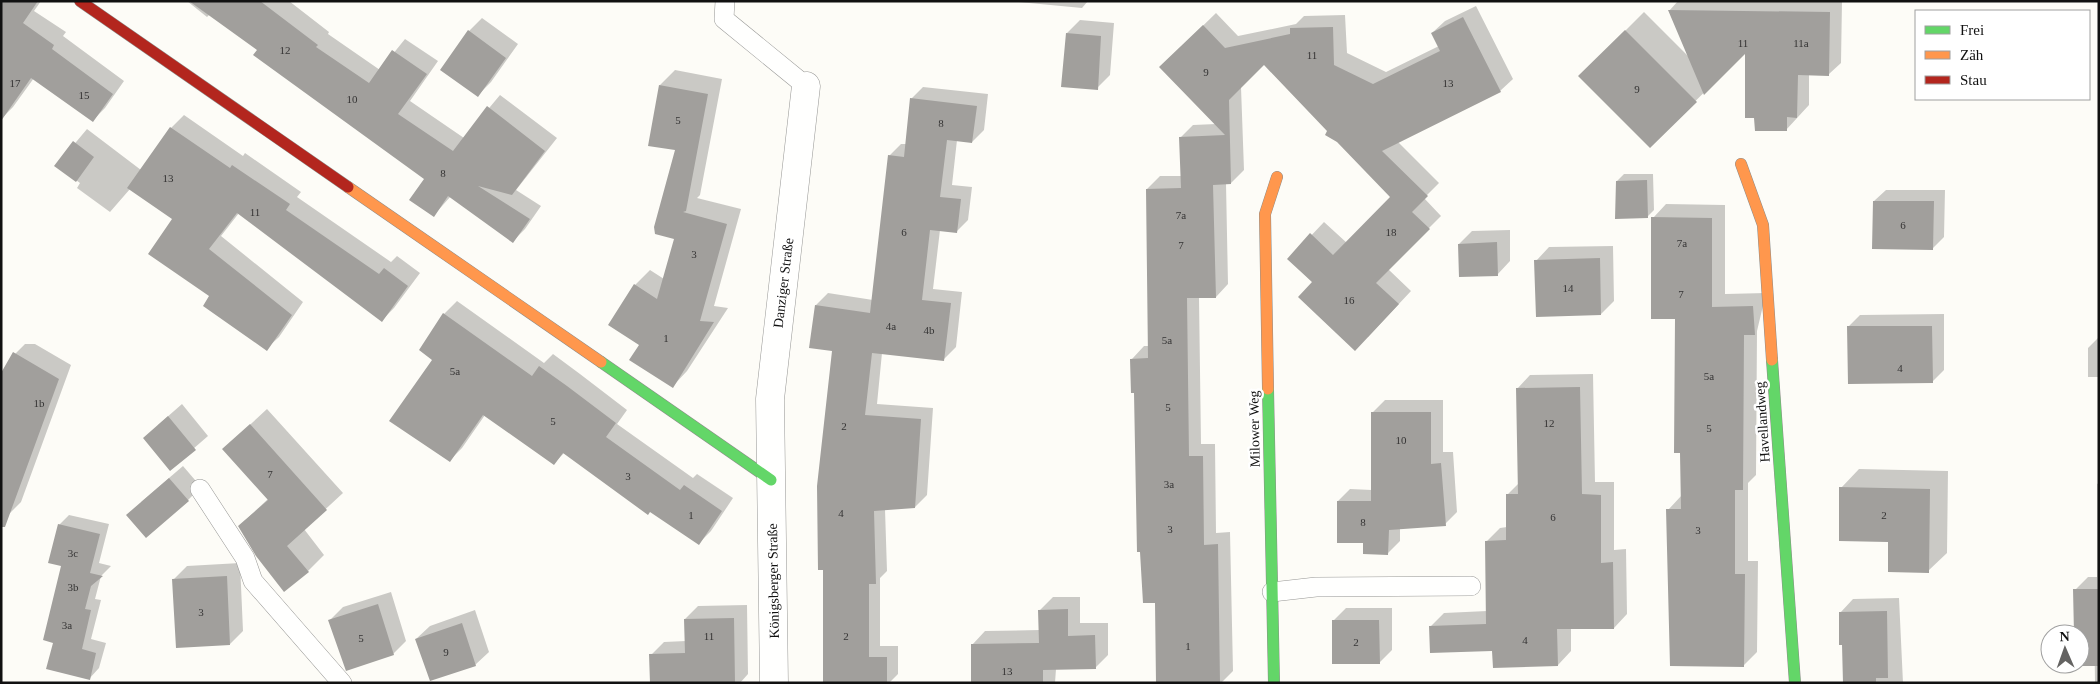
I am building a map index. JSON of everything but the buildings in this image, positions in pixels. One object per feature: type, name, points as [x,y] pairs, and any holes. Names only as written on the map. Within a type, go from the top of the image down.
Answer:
[{"type":"street","points":[[80,1],[771,480]]},
{"type":"street","name":"Danziger Straße","points":[[771,480],[770,399],[806,86]]},
{"type":"street","name":"Havellandweg","points":[[1741,164],[1763,225],[1795,683]]},
{"type":"street","name":"Milower Weg","points":[[1274,683],[1265,214],[1277,177]]},
{"type":"street","name":"Königsberger Straße","points":[[771,480],[774,683]]},
{"type":"lane","points":[[725,1],[724,19],[806,86]]},
{"type":"lane","points":[[200,489],[245,558],[253,581],[342,683]]},
{"type":"lane","points":[[1272,592],[1316,587],[1471,586]]},
{"type":"traffic: fast","points":[[1772,360],[1795,683]]},
{"type":"traffic: fast","points":[[601,362],[771,480]]},
{"type":"traffic: fast","points":[[1268,389],[1274,683]]},
{"type":"traffic: slow","points":[[1741,164],[1763,225],[1772,360]]},
{"type":"traffic: slow","points":[[1268,389],[1265,214],[1277,177]]},
{"type":"traffic: slow","points":[[348,187],[601,362]]},
{"type":"traffic: jam","points":[[80,1],[348,187]]}]
